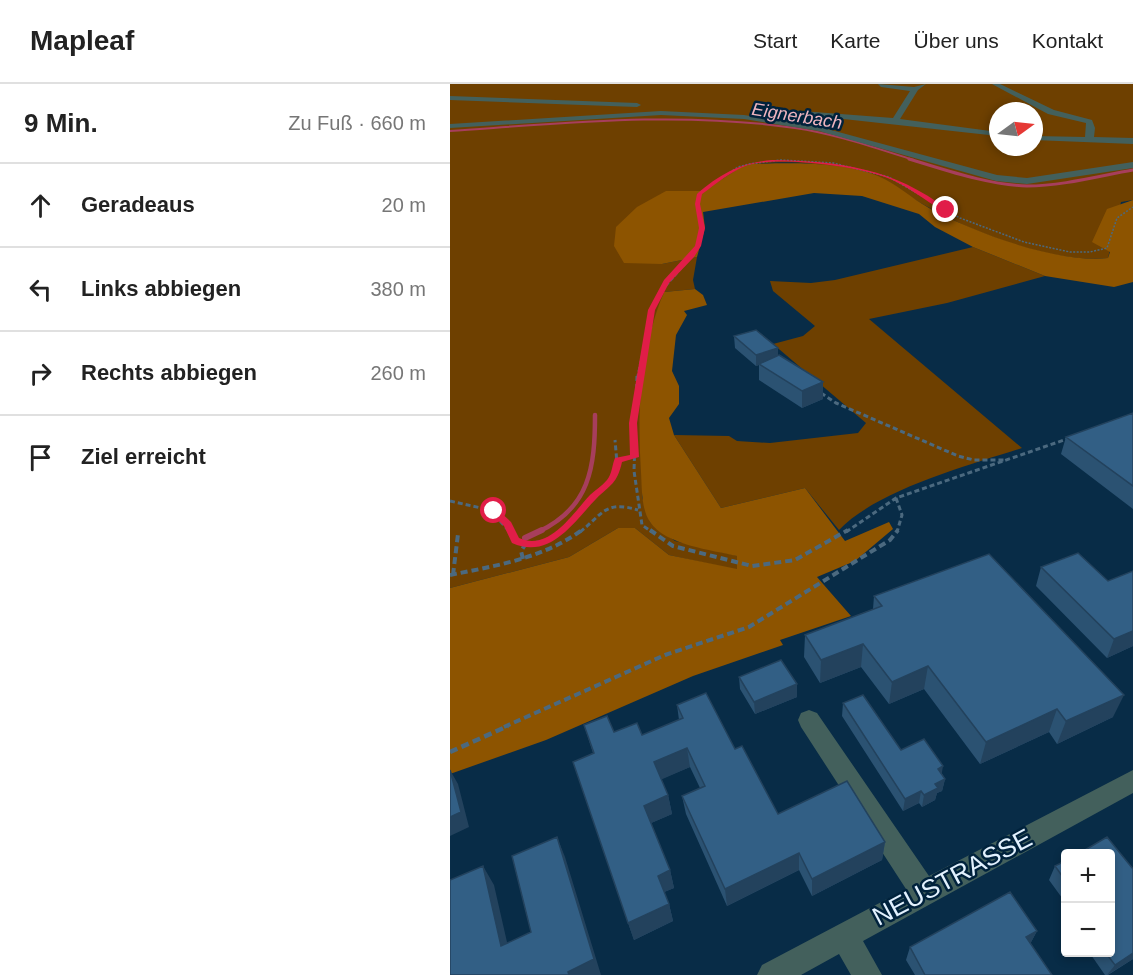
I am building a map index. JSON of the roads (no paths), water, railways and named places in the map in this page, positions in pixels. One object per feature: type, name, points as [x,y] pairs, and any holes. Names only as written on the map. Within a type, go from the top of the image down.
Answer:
[{"type":"street","points":[[895,121],[915,89],[923,84]]},
{"type":"street","points":[[995,84],[1051,112],[1089,122],[1091,128],[1089,141]]},
{"type":"street","points":[[881,85],[915,89]]},
{"type":"street","points":[[450,103],[454,98],[733,109],[895,121],[989,133]]},
{"type":"street","points":[[450,126],[661,113],[744,117],[819,129],[996,178],[1027,181],[1133,165]]},
{"type":"street","points":[[1043,138],[1133,141]]},
{"type":"street","points":[[809,720],[924,892]]},
{"type":"street","name":"NEUSTRASSE","points":[[772,975],[1133,782]]},
{"type":"street","points":[[844,936],[867,975]]},
{"type":"waterway","name":"Eignerbach","points":[[450,131],[623,120],[709,120],[795,128],[855,142],[914,160]]},
{"type":"waterway","name":"Eignerbach","points":[[909,159],[982,180],[1027,186],[1067,183],[1133,170]]},
{"type":"waterway","points":[[539,531],[569,511],[586,484],[591,469],[595,415]]},
{"type":"waterway","points":[[525,538],[539,531]]}]
